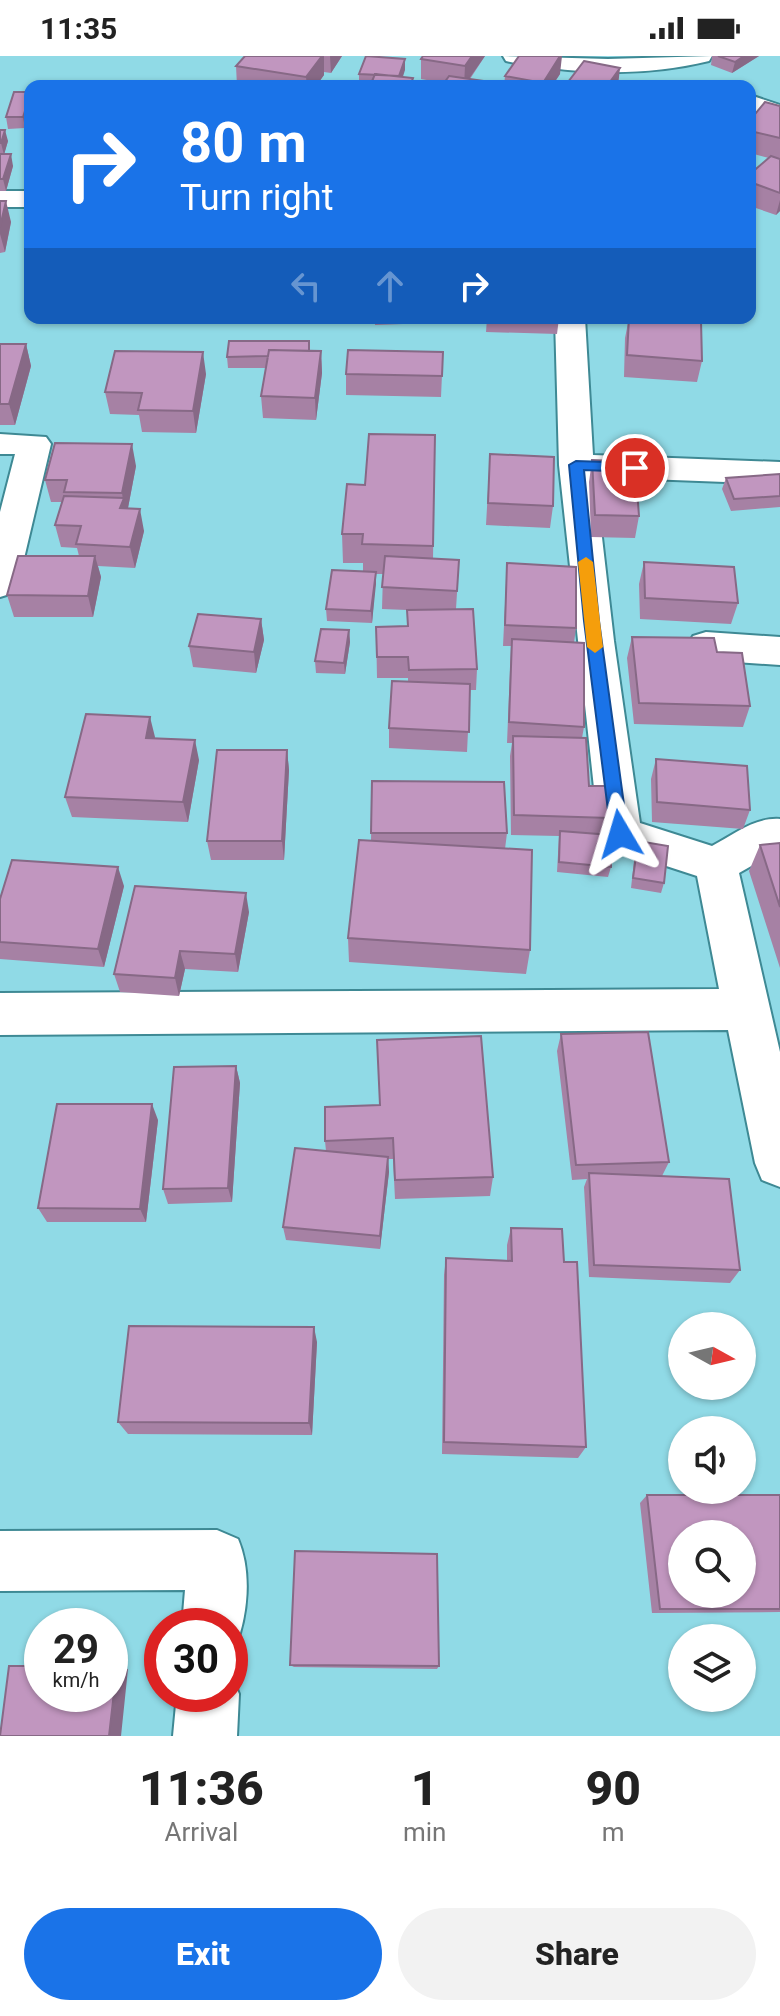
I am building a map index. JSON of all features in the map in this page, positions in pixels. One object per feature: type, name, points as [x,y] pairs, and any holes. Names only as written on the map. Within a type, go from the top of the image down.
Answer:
[{"type":"street","points":[[515,56],[632,76],[668,65],[698,68]]},
{"type":"street","points":[[756,105],[780,114]]},
{"type":"street","points":[[0,199],[24,199]]},
{"type":"street","points":[[570,324],[571,414],[592,621],[620,834],[716,865],[769,835],[780,836]]},
{"type":"street","points":[[0,444],[34,444],[0,584]]},
{"type":"street","points":[[576,465],[780,473]]},
{"type":"street","points":[[706,646],[780,651]]},
{"type":"street","points":[[716,865],[780,1163]]},
{"type":"street","points":[[0,1014],[748,1009]]},
{"type":"street","points":[[0,1561],[217,1560],[214,1608]]},
{"type":"street","points":[[205,1736],[207,1712]]},
{"type":"building","points":[[245,56],[322,56],[306,77],[236,66]]},
{"type":"building","points":[[366,56],[405,59],[399,76],[359,74]]},
{"type":"building","points":[[423,56],[472,56],[465,66],[421,59]]},
{"type":"building","points":[[519,56],[560,56],[545,80],[505,76]]},
{"type":"building","points":[[718,56],[744,56],[735,62]]},
{"type":"building","points":[[584,61],[620,68],[611,80],[570,80]]},
{"type":"building","points":[[375,74],[413,78],[412,80],[372,80]]},
{"type":"building","points":[[449,76],[477,80],[446,80]]},
{"type":"building","points":[[14,92],[24,92],[23,117],[6,117]]},
{"type":"building","points":[[765,102],[780,106],[780,138],[756,132],[756,113]]},
{"type":"building","points":[[0,154],[11,154],[3,179],[0,179]]},
{"type":"building","points":[[771,156],[780,159],[780,193],[756,184],[756,169]]},
{"type":"building","points":[[0,201],[6,201],[0,227]]},
{"type":"building","points":[[629,324],[701,324],[702,361],[627,355]]},
{"type":"building","points":[[229,341],[309,341],[309,351],[269,350],[268,356],[227,357]]},
{"type":"building","points":[[0,344],[26,344],[9,404],[0,404]]},
{"type":"building","points":[[269,350],[321,351],[315,398],[261,396]]},
{"type":"building","points":[[348,350],[443,352],[442,376],[346,374]]},
{"type":"building","points":[[115,351],[203,352],[193,411],[138,410],[142,393],[105,392]]},
{"type":"building","points":[[369,434],[435,435],[433,546],[362,544],[363,534],[342,534],[347,484],[365,485]]},
{"type":"building","points":[[55,443],[132,444],[122,493],[64,492],[67,480],[45,480]]},
{"type":"building","points":[[490,454],[554,457],[553,506],[488,503]]},
{"type":"building","points":[[592,460],[635,462],[639,516],[595,515]]},
{"type":"building","points":[[780,474],[780,496],[734,499],[726,478]]},
{"type":"building","points":[[64,496],[124,498],[120,508],[140,509],[130,547],[76,544],[81,526],[55,525]]},
{"type":"building","points":[[18,556],[95,556],[88,596],[7,595]]},
{"type":"building","points":[[385,556],[459,560],[457,591],[382,587]]},
{"type":"building","points":[[644,562],[734,567],[738,603],[645,598]]},
{"type":"building","points":[[507,563],[576,567],[576,628],[505,625]]},
{"type":"building","points":[[332,570],[376,572],[371,611],[326,609]]},
{"type":"building","points":[[473,609],[477,669],[409,670],[408,657],[377,657],[376,627],[408,626],[407,610]]},
{"type":"building","points":[[198,614],[261,619],[254,652],[189,646]]},
{"type":"building","points":[[321,629],[349,630],[344,663],[315,661]]},
{"type":"building","points":[[632,637],[714,638],[717,652],[742,653],[750,706],[639,703]]},
{"type":"building","points":[[512,639],[584,643],[584,727],[509,722]]},
{"type":"building","points":[[392,681],[470,684],[469,732],[389,728]]},
{"type":"building","points":[[86,714],[150,717],[146,738],[195,740],[183,802],[65,797]]},
{"type":"building","points":[[513,736],[586,738],[589,786],[608,786],[610,818],[514,815]]},
{"type":"building","points":[[217,750],[287,750],[282,841],[207,841]]},
{"type":"building","points":[[656,759],[747,766],[750,810],[657,802]]},
{"type":"building","points":[[372,781],[504,782],[507,833],[371,833]]},
{"type":"building","points":[[560,831],[611,835],[611,867],[559,862]]},
{"type":"building","points":[[359,840],[532,850],[530,950],[348,938]]},
{"type":"building","points":[[638,841],[668,846],[664,883],[633,878]]},
{"type":"building","points":[[780,843],[780,907],[760,845]]},
{"type":"building","points":[[12,860],[118,867],[98,949],[0,942],[0,899]]},
{"type":"building","points":[[135,886],[246,893],[235,954],[180,951],[175,978],[114,974]]},
{"type":"building","points":[[648,1032],[669,1162],[576,1165],[561,1034]]},
{"type":"building","points":[[481,1036],[493,1177],[395,1180],[393,1138],[325,1141],[325,1107],[380,1105],[377,1040]]},
{"type":"building","points":[[236,1066],[228,1188],[163,1189],[174,1067]]},
{"type":"building","points":[[57,1104],[152,1104],[140,1209],[38,1208]]},
{"type":"building","points":[[295,1148],[388,1157],[380,1236],[283,1227]]},
{"type":"building","points":[[589,1173],[729,1179],[740,1270],[594,1265]]},
{"type":"building","points":[[511,1228],[562,1229],[564,1262],[577,1262],[586,1447],[444,1442],[446,1258],[512,1261]]},
{"type":"building","points":[[129,1326],[314,1327],[309,1423],[118,1422]]},
{"type":"building","points":[[647,1495],[668,1495],[668,1504],[756,1504],[756,1495],[780,1495],[780,1609],[660,1609]]},
{"type":"building","points":[[295,1551],[437,1554],[439,1666],[290,1665]]},
{"type":"building","points":[[9,1666],[24,1666],[24,1712],[112,1712],[109,1736],[0,1736]]},
{"type":"slow traffic","points":[[586,562],[595,647]]},
{"type":"route","points":[[620,834],[592,621],[576,465],[635,468]]}]
